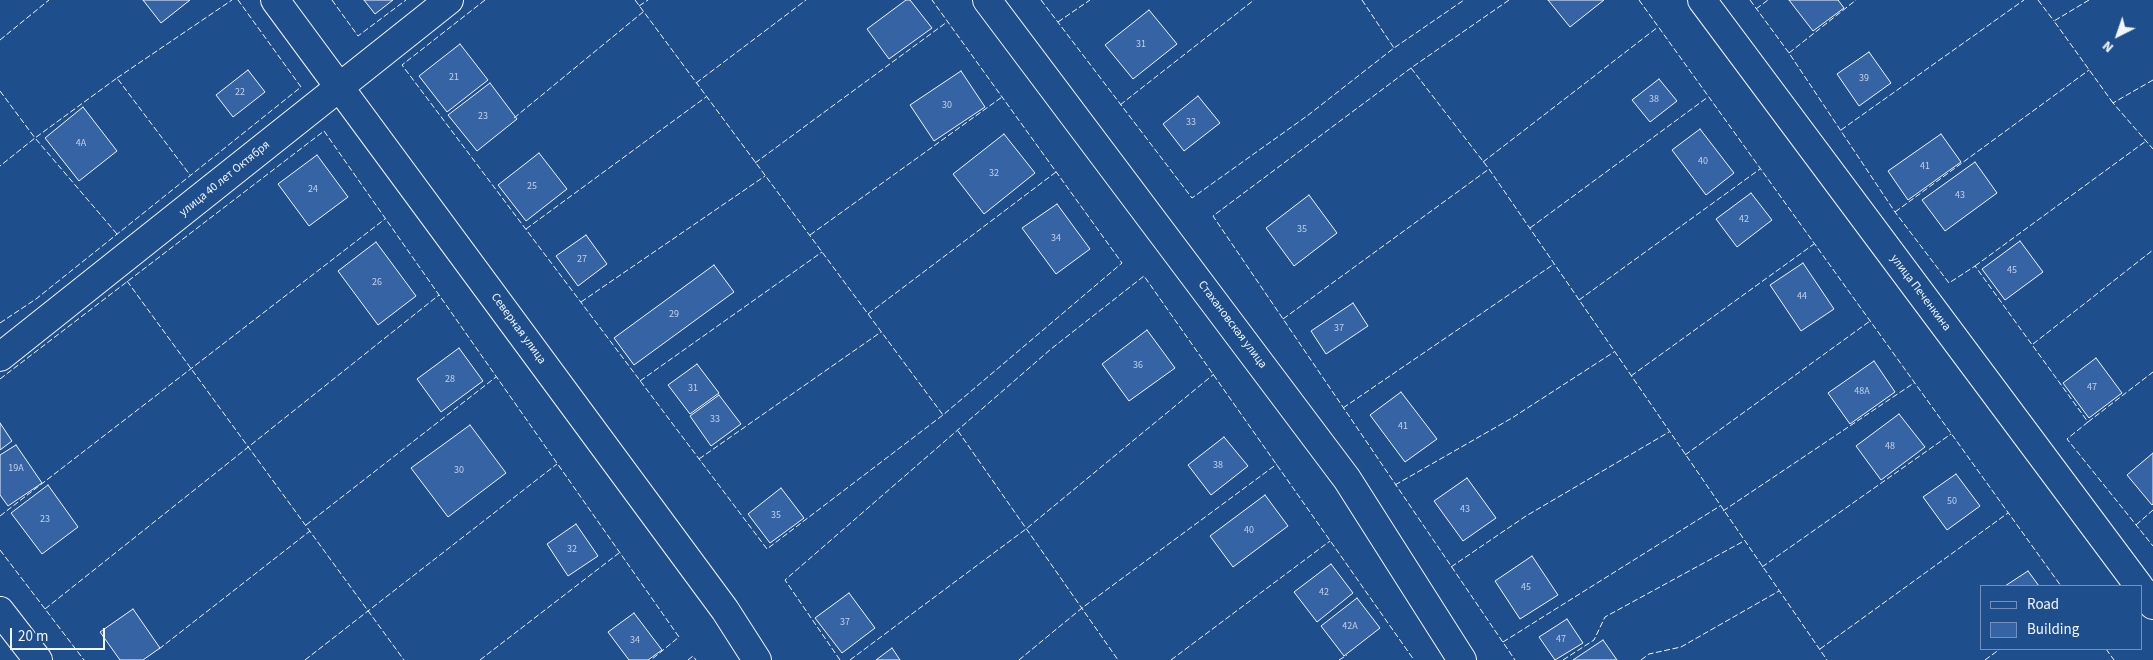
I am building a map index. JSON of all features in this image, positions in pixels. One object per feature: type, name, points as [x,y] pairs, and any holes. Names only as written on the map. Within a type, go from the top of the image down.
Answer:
[{"type":"street","name":"Северная улица","points":[[275,0],[725,610],[757,660]]},
{"type":"street","name":"улица 40 лет Октября","points":[[0,357],[449,0]]},
{"type":"street","name":"Стахановская улица","points":[[987,0],[1347,479],[1462,660]]},
{"type":"street","name":"улица Печенкина","points":[[1702,0],[2138,585]]},
{"type":"street","points":[[2143,591],[2153,605]]},
{"type":"street","points":[[0,611],[38,660]]},
{"type":"building","points":[[143,0],[190,0],[161,23]]},
{"type":"building","points":[[364,0],[393,0],[375,14]]},
{"type":"building","points":[[906,0],[910,0],[932,28],[889,59],[867,29]]},
{"type":"building","points":[[1548,0],[1604,0],[1570,27]]},
{"type":"building","points":[[1789,0],[1838,0],[1844,8],[1813,31]]},
{"type":"building","points":[[1149,10],[1177,44],[1133,79],[1105,45]]},
{"type":"building","points":[[460,44],[488,80],[447,112],[419,76]]},
{"type":"building","points":[[1869,52],[1891,83],[1859,106],[1837,74]]},
{"type":"building","points":[[248,70],[265,92],[233,117],[216,95]]},
{"type":"building","points":[[961,71],[985,107],[934,141],[910,105]]},
{"type":"building","points":[[1659,79],[1677,101],[1650,122],[1632,100]]},
{"type":"building","points":[[490,83],[517,119],[477,151],[448,115]]},
{"type":"building","points":[[1198,96],[1220,123],[1184,151],[1163,124]]},
{"type":"building","points":[[83,107],[117,151],[79,181],[45,138]]},
{"type":"building","points":[[1700,129],[1734,173],[1706,195],[1672,150]]},
{"type":"building","points":[[1004,134],[1035,173],[984,214],[953,174]]},
{"type":"building","points":[[1941,134],[1961,162],[1908,200],[1888,171]]},
{"type":"building","points":[[539,153],[567,189],[526,221],[498,185]]},
{"type":"building","points":[[317,155],[348,197],[309,226],[278,184]]},
{"type":"building","points":[[1975,162],[1997,193],[1945,231],[1922,200]]},
{"type":"building","points":[[1751,193],[1772,220],[1737,247],[1716,219]]},
{"type":"building","points":[[1309,195],[1337,233],[1294,266],[1266,228]]},
{"type":"building","points":[[1057,204],[1090,249],[1056,274],[1022,228]]},
{"type":"building","points":[[586,235],[607,264],[578,286],[556,256]]},
{"type":"building","points":[[2020,241],[2043,272],[2005,300],[1982,269]]},
{"type":"building","points":[[376,242],[416,296],[378,325],[338,271]]},
{"type":"building","points":[[1803,263],[1834,309],[1801,331],[1770,285]]},
{"type":"building","points":[[714,265],[734,292],[634,365],[614,338]]},
{"type":"building","points":[[1353,303],[1368,326],[1326,354],[1311,331]]},
{"type":"building","points":[[1147,330],[1175,368],[1129,401],[1102,364]]},
{"type":"building","points":[[459,348],[483,381],[441,412],[417,379]]},
{"type":"building","points":[[2096,358],[2122,393],[2089,418],[2063,383]]},
{"type":"building","points":[[1874,361],[1895,392],[1850,424],[1828,393]]},
{"type":"building","points":[[697,364],[719,393],[690,414],[668,385]]},
{"type":"building","points":[[1401,392],[1437,439],[1405,462],[1370,415]]},
{"type":"building","points":[[719,395],[741,424],[711,446],[690,416]]},
{"type":"building","points":[[1899,414],[1925,447],[1881,480],[1856,446]]},
{"type":"building","points":[[0,423],[12,441],[0,450]]},
{"type":"building","points":[[470,425],[506,473],[448,517],[411,468]]},
{"type":"building","points":[[1224,437],[1248,466],[1211,495],[1188,465]]},
{"type":"building","points":[[16,445],[42,483],[8,506],[0,495],[0,455]]},
{"type":"building","points":[[2153,453],[2153,504],[2152,505],[2127,475]]},
{"type":"building","points":[[1956,474],[1980,506],[1947,530],[1923,497]]},
{"type":"building","points":[[1467,478],[1496,518],[1463,541],[1434,501]]},
{"type":"building","points":[[48,485],[78,527],[42,554],[11,513]]},
{"type":"building","points":[[781,488],[804,518],[770,543],[748,514]]},
{"type":"building","points":[[1265,495],[1288,526],[1233,567],[1210,536]]},
{"type":"building","points":[[576,524],[598,556],[568,576],[547,544]]},
{"type":"building","points":[[1532,556],[1558,595],[1520,619],[1495,581]]},
{"type":"building","points":[[1331,564],[1353,593],[1317,622],[1294,592]]},
{"type":"building","points":[[2028,571],[2038,585],[2007,585]]},
{"type":"building","points":[[849,593],[875,628],[842,653],[815,618]]},
{"type":"building","points":[[1357,598],[1380,628],[1344,656],[1321,626]]},
{"type":"building","points":[[133,609],[160,648],[143,660],[120,660],[100,632]]},
{"type":"building","points":[[634,613],[662,650],[648,660],[629,660],[608,632]]},
{"type":"building","points":[[1567,619],[1583,643],[1555,660],[1539,637]]},
{"type":"building","points":[[1603,640],[1617,660],[1573,660]]},
{"type":"building","points":[[892,648],[900,660],[876,660]]},
{"type":"fence","points":[[0,40],[49,0]]},
{"type":"fence","points":[[117,78],[232,0]]},
{"type":"fence","points":[[0,323],[36,299],[301,87],[238,0]]},
{"type":"fence","points":[[332,0],[358,36],[406,0]]},
{"type":"fence","points":[[485,0],[402,65],[767,549],[943,415],[1122,263],[932,0]]},
{"type":"fence","points":[[635,0],[943,415]]},
{"type":"fence","points":[[639,6],[648,0]]},
{"type":"fence","points":[[696,83],[806,0]]},
{"type":"fence","points":[[1041,0],[1192,198],[1307,116],[1394,48],[1464,0]]},
{"type":"fence","points":[[1058,22],[1090,0]]},
{"type":"fence","points":[[1120,105],[1254,0]]},
{"type":"fence","points":[[1362,0],[1394,48]]},
{"type":"fence","points":[[1509,0],[1411,68],[1213,216],[1515,660]]},
{"type":"fence","points":[[1639,0],[2060,585]]},
{"type":"fence","points":[[1750,0],[1789,53],[1895,212],[1949,283],[1975,266],[2088,422],[2067,439],[2153,546]]},
{"type":"fence","points":[[1756,9],[1768,0]]},
{"type":"fence","points":[[1789,53],[1856,0]]},
{"type":"fence","points":[[1841,130],[2024,0]]},
{"type":"fence","points":[[2038,0],[2054,21]]},
{"type":"fence","points":[[2089,0],[2054,21],[2113,103]]},
{"type":"fence","points":[[514,118],[643,12]]},
{"type":"fence","points":[[755,163],[947,22]]},
{"type":"fence","points":[[1483,162],[1658,27]]},
{"type":"fence","points":[[1411,68],[1489,169],[1827,660]]},
{"type":"fence","points":[[1895,212],[2089,70]]},
{"type":"fence","points":[[117,234],[35,138],[117,78],[190,175]]},
{"type":"fence","points":[[2153,80],[2113,103],[2153,149]]},
{"type":"fence","points":[[0,91],[35,138],[0,166]]},
{"type":"fence","points":[[526,229],[706,97]]},
{"type":"fence","points":[[810,235],[1002,97]]},
{"type":"fence","points":[[1530,228],[1708,97]]},
{"type":"fence","points":[[0,379],[324,131],[679,637],[651,660]]},
{"type":"fence","points":[[1975,266],[2146,141]]},
{"type":"fence","points":[[1283,319],[1489,169]]},
{"type":"fence","points":[[1579,300],[1760,169]]},
{"type":"fence","points":[[868,314],[1056,172]]},
{"type":"fence","points":[[581,302],[765,176]]},
{"type":"fence","points":[[0,516],[385,219]]},
{"type":"fence","points":[[1631,376],[1814,244]]},
{"type":"fence","points":[[2033,344],[2153,250]]},
{"type":"fence","points":[[640,381],[822,252]]},
{"type":"fence","points":[[1343,408],[1554,264]]},
{"type":"fence","points":[[840,660],[785,580],[1051,349],[1144,276],[1414,660]]},
{"type":"fence","points":[[127,281],[404,660]]},
{"type":"fence","points":[[45,609],[439,295]]},
{"type":"fence","points":[[1685,455],[1870,321]]},
{"type":"fence","points":[[699,459],[881,332]]},
{"type":"fence","points":[[1395,485],[1512,418],[1614,352]]},
{"type":"fence","points":[[2088,422],[2153,372]]},
{"type":"fence","points":[[850,660],[1026,529],[1214,374]]},
{"type":"fence","points":[[306,525],[496,377]]},
{"type":"fence","points":[[1723,511],[1914,383]]},
{"type":"fence","points":[[958,431],[1118,660]]},
{"type":"fence","points":[[1451,567],[1526,516],[1669,432]]},
{"type":"fence","points":[[1762,567],[1951,434]]},
{"type":"fence","points":[[305,660],[557,464]]},
{"type":"fence","points":[[1019,660],[1082,608],[1277,464]]},
{"type":"fence","points":[[1503,642],[1720,506]]},
{"type":"fence","points":[[2136,525],[2153,510]]},
{"type":"fence","points":[[1820,649],[2008,513]]},
{"type":"fence","points":[[159,649],[310,531]]},
{"type":"fence","points":[[1171,660],[1330,541]]},
{"type":"fence","points":[[1563,660],[1594,640],[1605,617],[1744,541]]},
{"type":"fence","points":[[0,550],[84,660]]},
{"type":"fence","points":[[480,660],[619,553]]},
{"type":"fence","points":[[1641,660],[1649,654],[1681,647],[1779,591]]},
{"type":"fence","points":[[1985,660],[1999,650]]},
{"type":"fence","points":[[2107,650],[2114,660]]},
{"type":"fence","points":[[1339,660],[1347,655]]},
{"type":"fence","points":[[688,660],[693,656],[696,660]]}]
